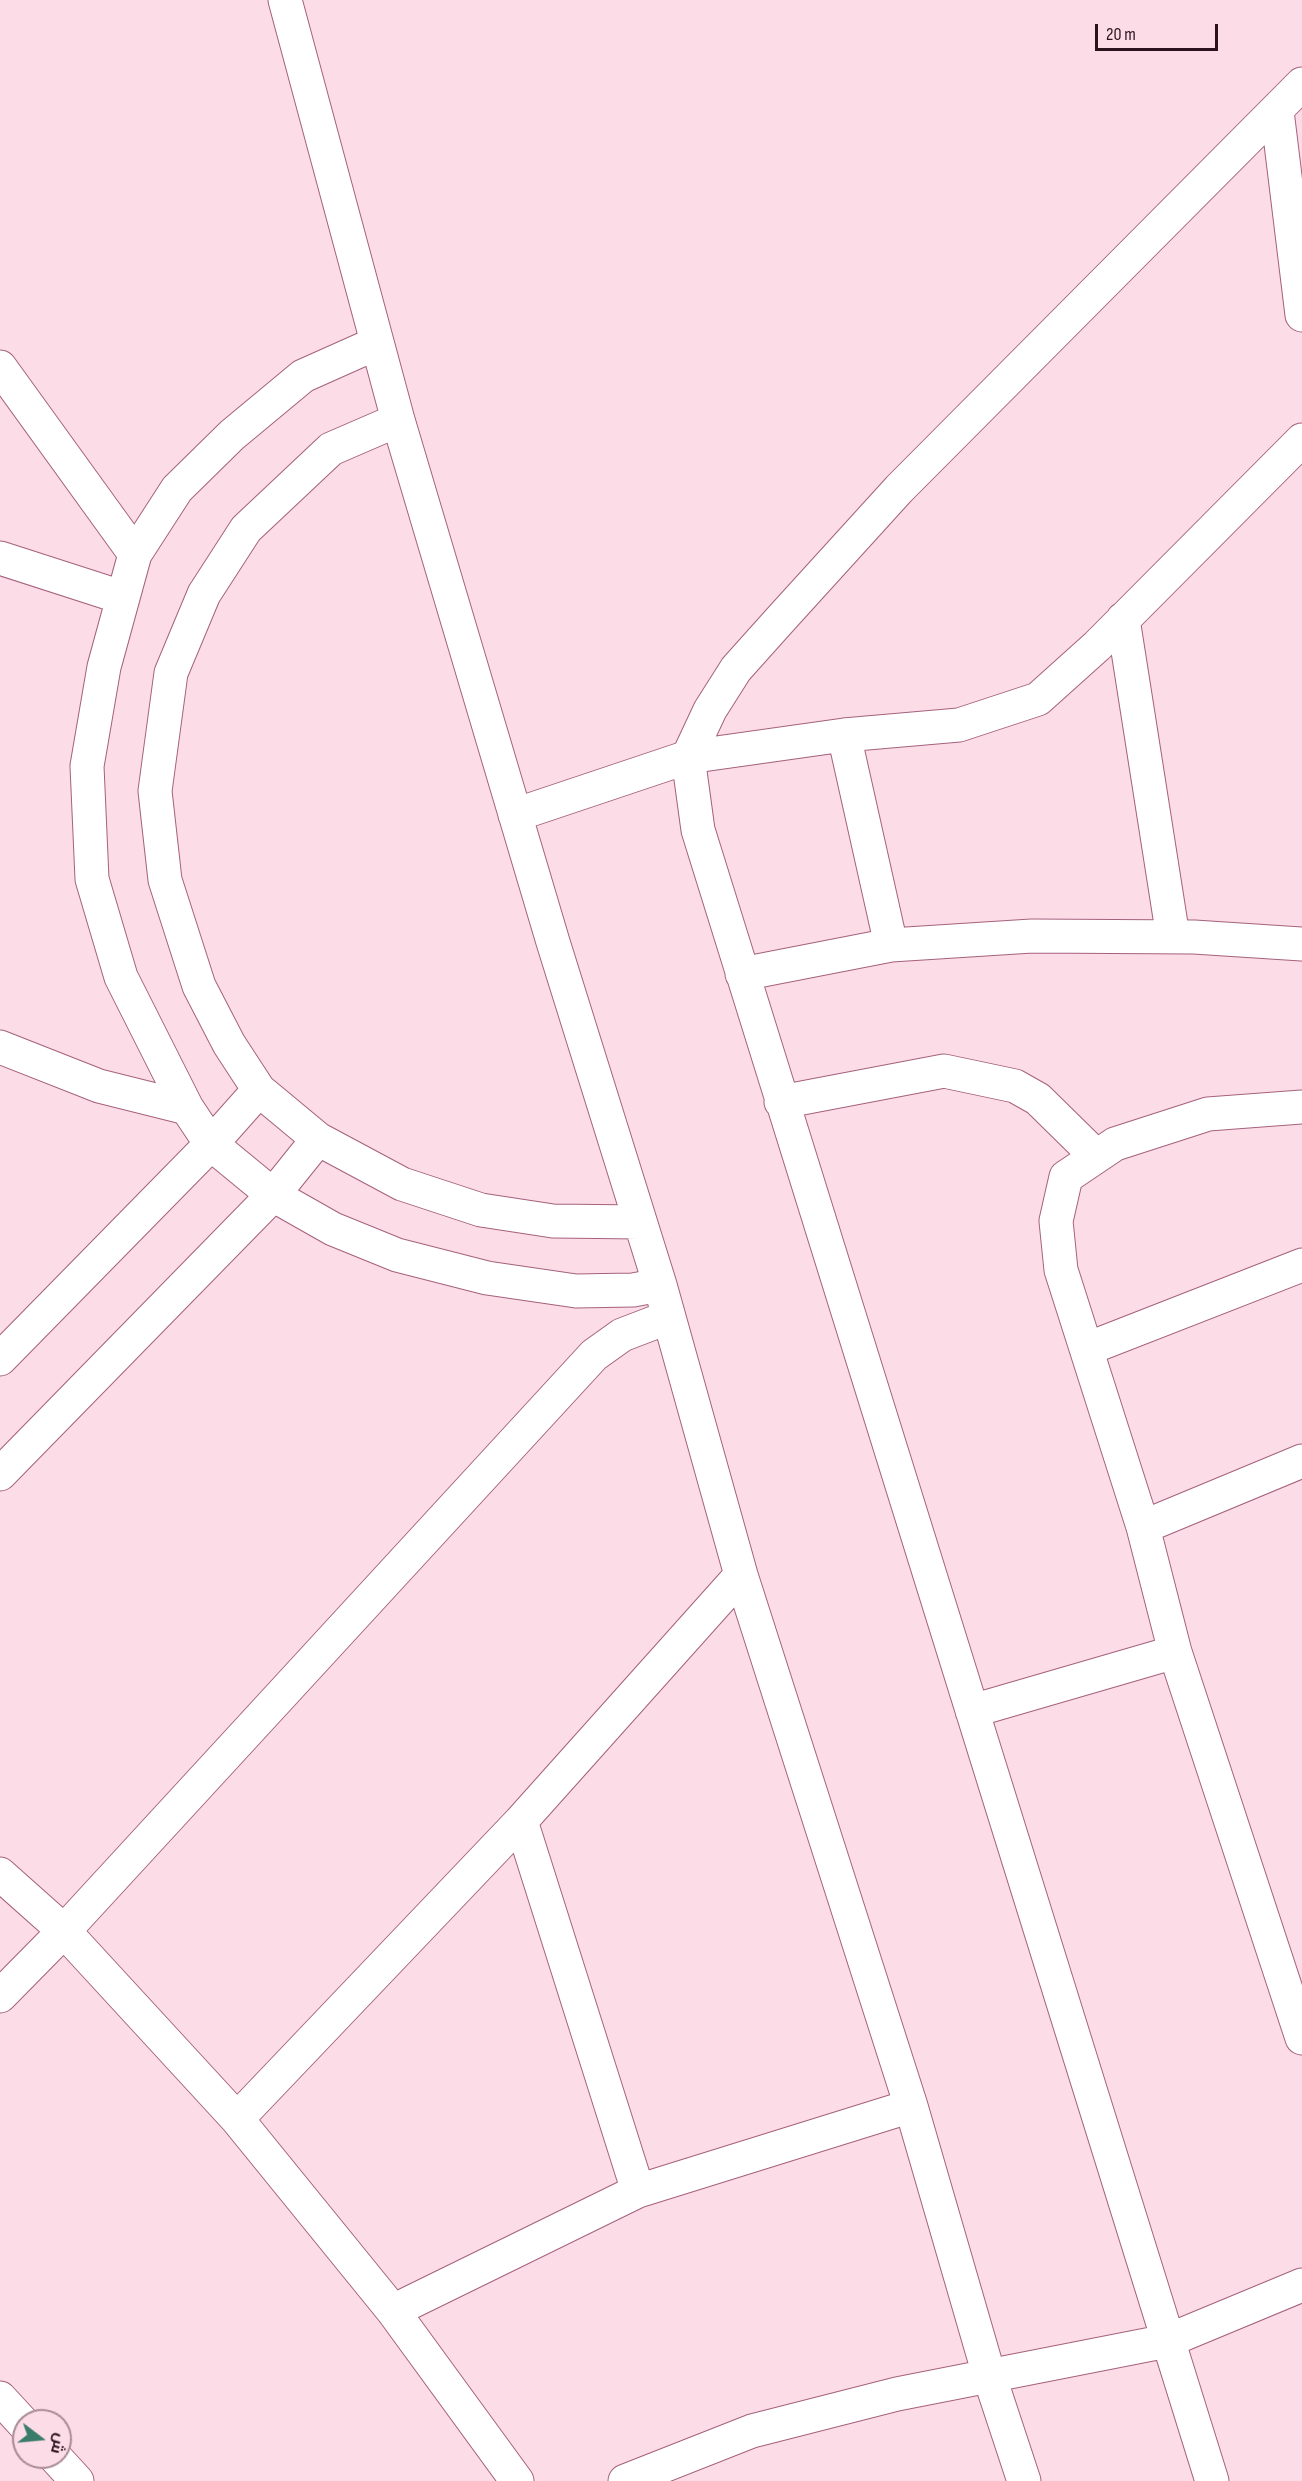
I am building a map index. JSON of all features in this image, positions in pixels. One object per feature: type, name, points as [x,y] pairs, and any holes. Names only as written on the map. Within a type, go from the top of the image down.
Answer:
[{"type":"street","points":[[285,0],[398,420],[515,815],[660,1285],[741,1575],[911,2106],[990,2375],[1024,2481]]},
{"type":"street","points":[[1212,2481],[698,830],[688,757],[710,710],[736,669],[899,489],[1302,84]]},
{"type":"street","points":[[1277,111],[1302,315]]},
{"type":"street","points":[[377,343],[303,376],[232,435],[177,489],[135,554],[121,597],[104,667],[87,766],[92,879],[121,977],[187,1108],[211,1144],[273,1196],[333,1229],[397,1255],[487,1278],[576,1291],[633,1290],[660,1285]]},
{"type":"street","points":[[0,367],[135,554]]},
{"type":"street","points":[[398,420],[331,449],[246,529],[204,594],[171,673],[155,791],[165,880],[199,986],[229,1044],[259,1090],[318,1138],[402,1184],[480,1210],[553,1221],[640,1222]]},
{"type":"street","points":[[515,815],[688,757],[844,735],[959,725],[1038,699],[1124,619],[1302,440]]},
{"type":"street","points":[[0,558],[121,597]]},
{"type":"street","points":[[1124,619],[1173,937]]},
{"type":"street","points":[[844,735],[891,945]]},
{"type":"street","points":[[742,974],[891,945],[1032,936],[1173,937],[1302,944]]},
{"type":"street","points":[[0,1047],[99,1086],[187,1108]]},
{"type":"street","points":[[782,1102],[944,1071],[1015,1086],[1038,1099],[1096,1156]]},
{"type":"street","points":[[0,1359],[211,1144],[259,1090]]},
{"type":"street","points":[[1302,1107],[1208,1114],[1115,1144],[1066,1177],[1056,1221],[1061,1270],[1143,1527],[1175,1652],[1302,2038]]},
{"type":"street","points":[[0,1474],[273,1196],[318,1138]]},
{"type":"street","points":[[1087,1349],[1302,1265]]},
{"type":"street","points":[[0,1996],[64,1931],[594,1355],[622,1335],[669,1317]]},
{"type":"street","points":[[1143,1527],[1302,1461]]},
{"type":"street","points":[[237,2119],[521,1821],[741,1575]]},
{"type":"street","points":[[972,1711],[1175,1652]]},
{"type":"street","points":[[521,1821],[638,2191]]},
{"type":"street","points":[[0,1874],[64,1931],[237,2119],[393,2311],[516,2481]]},
{"type":"street","points":[[393,2311],[638,2191],[911,2106]]},
{"type":"street","points":[[625,2481],[752,2431],[897,2394],[1167,2341],[1302,2285]]},
{"type":"street","points":[[0,2398],[12,2411]]},
{"type":"street","points":[[66,2469],[77,2481]]}]
